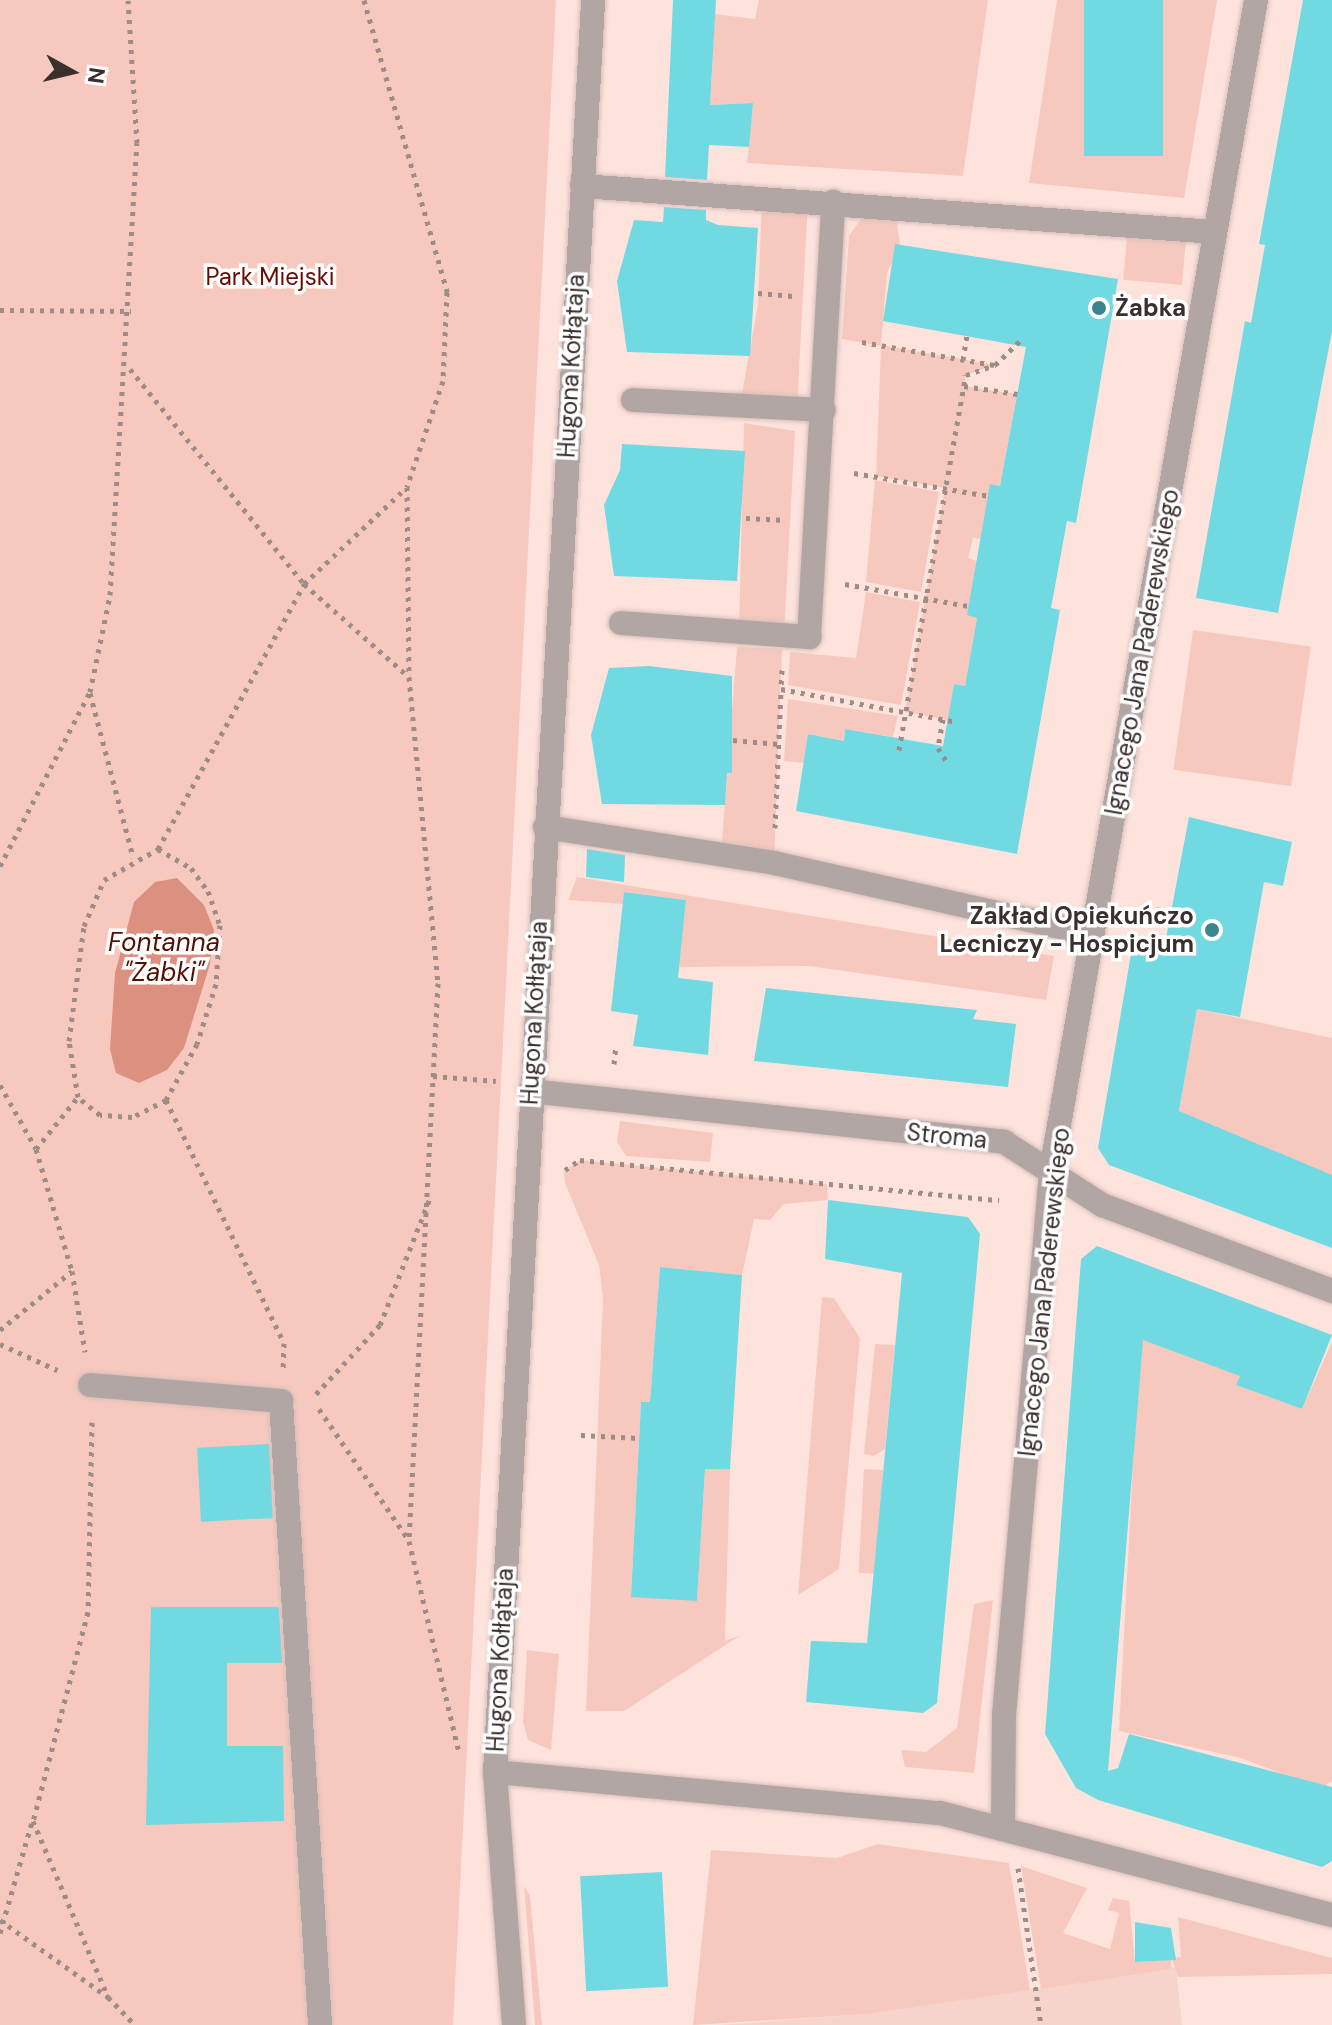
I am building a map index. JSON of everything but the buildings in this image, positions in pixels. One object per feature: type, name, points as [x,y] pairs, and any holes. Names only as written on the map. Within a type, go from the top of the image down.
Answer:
[{"type":"street","name":"Hugona Kołłątaja","points":[[514,2025],[495,1772],[519,1087],[545,827],[593,0]]},
{"type":"street","name":"Ignacego Jana Paderewskiego","points":[[1003,1828],[1004,1715],[1051,1171],[1256,0]]},
{"type":"street","points":[[582,186],[1215,232]]},
{"type":"street","points":[[621,623],[809,637],[824,410],[833,202]]},
{"type":"street","points":[[633,400],[824,410]]},
{"type":"street","points":[[545,827],[774,863],[1092,934]]},
{"type":"street","name":"Stroma","points":[[519,1087],[1004,1142],[1102,1205],[1332,1291]]},
{"type":"street","points":[[90,1385],[281,1401],[320,2025]]},
{"type":"street","points":[[495,1772],[940,1813],[1332,1915]]},
{"type":"path","points":[[0,866],[90,692],[110,595],[129,368],[137,143],[128,0]]},
{"type":"path","points":[[364,0],[447,292],[443,381],[407,487],[409,677],[438,983],[432,1193],[409,1541],[459,1755]]},
{"type":"path","points":[[758,293],[802,296]]},
{"type":"path","points":[[0,310],[131,311]]},
{"type":"path","points":[[828,336],[995,365]]},
{"type":"path","points":[[963,360],[967,336]]},
{"type":"path","points":[[899,750],[966,375],[995,365],[1021,340]]},
{"type":"path","points":[[129,368],[304,584],[409,677]]},
{"type":"path","points":[[964,386],[1017,394]]},
{"type":"path","points":[[869,475],[989,496]]},
{"type":"path","points":[[158,849],[191,868],[220,925],[211,999],[197,1044],[166,1100],[132,1117],[100,1115],[78,1097],[69,1041],[84,926],[104,880],[133,858],[158,849],[304,584],[407,487]]},
{"type":"path","points":[[746,518],[790,521]]},
{"type":"path","points":[[859,587],[969,606]]},
{"type":"path","points":[[774,863],[781,689]]},
{"type":"path","points":[[90,692],[133,858]]},
{"type":"path","points":[[943,719],[938,748],[947,762]]},
{"type":"path","points":[[733,740],[779,744]]},
{"type":"path","points":[[1157,909],[1172,912]]},
{"type":"path","points":[[433,1076],[519,1087]]},
{"type":"path","points":[[0,1085],[36,1149],[72,1271],[90,1385],[88,1612],[0,1933]]},
{"type":"path","points":[[36,1149],[78,1097]]},
{"type":"path","points":[[166,1100],[284,1343],[281,1401]]},
{"type":"path","points":[[553,1177],[580,1160],[999,1200]]},
{"type":"path","points":[[409,1541],[312,1398],[380,1325],[432,1193]]},
{"type":"path","points":[[0,1330],[72,1271]]},
{"type":"path","points":[[0,1344],[90,1385]]},
{"type":"path","points":[[581,1435],[639,1438]]},
{"type":"path","points":[[33,1821],[108,1997]]},
{"type":"path","points":[[1017,1858],[1041,2025]]},
{"type":"path","points":[[1,1922],[108,1997],[135,2025]]},
{"type":"shaded area","points":[[1176,1967],[1182,2025],[718,2025],[868,2014]]},
{"type":"green space","name":"Park Miejski","points":[[0,0],[556,0],[453,2025],[0,2025]]},
{"type":"green space","points":[[759,0],[988,0],[963,176],[747,163],[753,103],[710,105],[715,14],[755,19]]},
{"type":"green space","points":[[1057,0],[1217,0],[1184,198],[1029,183]]},
{"type":"green space","points":[[762,198],[808,200],[797,409],[740,405],[758,305]]},
{"type":"green space","points":[[895,207],[900,245],[887,273],[881,345],[995,365],[966,375],[964,386],[1017,394],[1000,486],[991,485],[983,539],[973,538],[968,558],[979,562],[977,618],[965,686],[954,684],[949,714],[958,722],[905,712],[945,488],[876,476],[881,346],[842,339],[849,236],[863,216]]},
{"type":"green space","points":[[1128,225],[1187,230],[1182,285],[1123,280]]},
{"type":"green space","points":[[744,423],[795,431],[784,634],[739,631]]},
{"type":"green space","points":[[875,480],[939,492],[921,592],[866,582]]},
{"type":"green space","points":[[866,592],[920,602],[901,705],[788,685],[790,652],[856,658]]},
{"type":"green space","points":[[1193,630],[1311,647],[1291,786],[1173,770]]},
{"type":"green space","points":[[737,647],[782,649],[774,863],[721,854]]},
{"type":"green space","points":[[788,699],[898,716],[893,737],[845,729],[844,741],[809,734],[804,763],[784,761]]},
{"type":"green space","points":[[577,877],[1054,956],[1046,1000],[809,966],[679,967],[686,900],[625,892],[623,904],[568,900]]},
{"type":"green space","points":[[1197,1009],[1332,1038],[1332,1175],[1178,1117]]},
{"type":"green space","points":[[620,1121],[713,1133],[710,1162],[626,1156],[617,1142]]},
{"type":"green space","points":[[580,1160],[827,1184],[828,1200],[784,1204],[770,1220],[754,1219],[742,1275],[660,1267],[650,1402],[641,1402],[631,1596],[697,1600],[705,1469],[730,1469],[725,1641],[741,1635],[624,1711],[586,1711],[603,1298],[599,1265],[565,1183],[564,1171]]},
{"type":"green space","points":[[822,1297],[834,1298],[860,1338],[839,1569],[798,1595]]},
{"type":"green space","points":[[1140,1330],[1240,1376],[1236,1385],[1302,1409],[1332,1342],[1332,1781],[1321,1789],[1241,1758],[1119,1731]]},
{"type":"green space","points":[[875,1344],[895,1345],[885,1449],[874,1456],[864,1454]]},
{"type":"green space","points":[[864,1469],[883,1470],[878,1574],[859,1573]]},
{"type":"green space","points":[[993,1600],[974,1773],[905,1767],[901,1750],[926,1752],[957,1728],[974,1604]]},
{"type":"green space","points":[[527,1650],[559,1654],[551,1750],[528,1740],[523,1722]]},
{"type":"green space","points":[[878,1844],[1009,1863],[1030,1990],[868,2014],[693,2025],[711,1850],[837,1858]]},
{"type":"green space","points":[[1021,1866],[1087,1888],[1063,1933],[1110,1949],[1119,1913],[1108,1910],[1113,1898],[1129,1901],[1135,1962],[1171,1960],[1171,1969],[1041,1989]]},
{"type":"green space","points":[[524,1886],[530,1896],[542,2025],[535,2025]]},
{"type":"green space","points":[[1178,1917],[1332,1958],[1332,1974],[1178,1977],[1172,1958],[1181,1957]]},
{"type":"water","name":"Fontanna \"Żabki\"","points":[[177,878],[204,905],[214,930],[210,964],[184,1048],[167,1070],[139,1083],[116,1073],[110,1049],[115,973],[134,902],[155,882]]},
{"type":"place","name":"Żabka","points":[[1099,308]]},
{"type":"place","name":"Zakład Opiekuńczo Lecniczy - Hospicjum","points":[[1212,930]]}]
